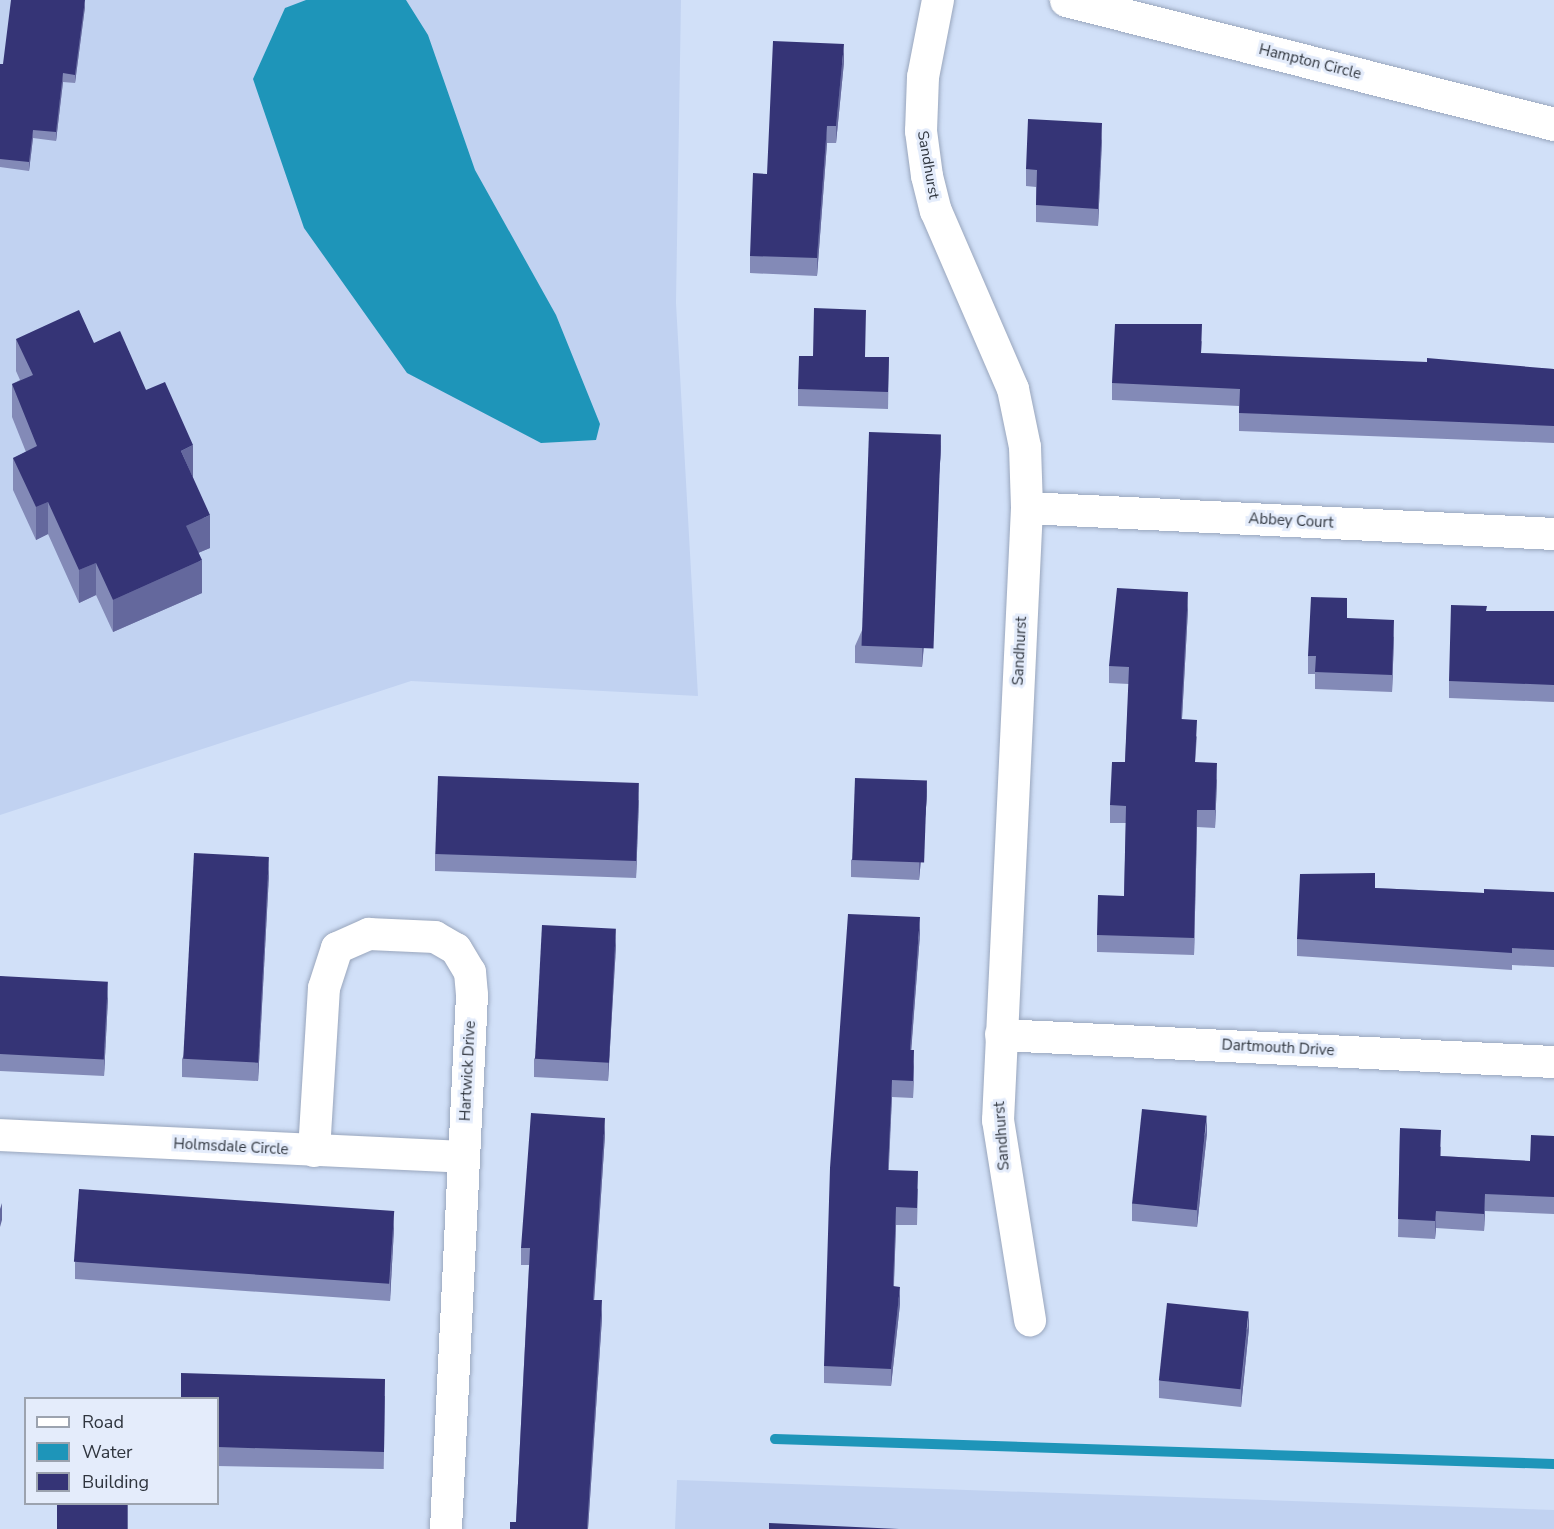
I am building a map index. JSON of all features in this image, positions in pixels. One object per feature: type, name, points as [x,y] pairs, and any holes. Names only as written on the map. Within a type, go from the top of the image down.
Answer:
[{"type":"street","name":"Sandhurst","points":[[938,0],[923,77],[921,131],[927,176],[936,211],[1013,388],[1025,447],[1027,508],[1001,1035],[1002,1160],[1030,1320]]},
{"type":"street","name":"Hampton Circle","points":[[1066,0],[1554,124]]},
{"type":"street","name":"Abbey Court","points":[[1027,508],[1554,534]]},
{"type":"street","name":"Hartwick Drive","points":[[314,1151],[327,966],[348,940],[398,934],[435,937],[456,949],[470,972],[446,1529]]},
{"type":"street","name":"Dartmouth Drive","points":[[1001,1035],[1554,1062]]},
{"type":"street","name":"Holmsdale Circle","points":[[0,1135],[463,1157]]},
{"type":"shaded area","points":[[0,0],[681,0],[676,303],[698,696],[411,681],[0,815]]},
{"type":"shaded area","points":[[677,1480],[1554,1510],[1554,1529],[675,1529]]},
{"type":"water","points":[[306,0],[406,0],[428,35],[475,170],[556,315],[600,424],[596,440],[541,443],[407,373],[304,228],[253,79],[285,8]]},
{"type":"building","points":[[11,0],[85,0],[75,75],[63,73],[56,132],[33,130],[29,162],[0,159],[0,64],[3,64]]},
{"type":"building","points":[[773,41],[844,44],[836,126],[827,126],[817,258],[750,256],[753,173],[767,174]]},
{"type":"building","points":[[1028,119],[1102,123],[1098,209],[1036,205],[1037,170],[1026,169]]},
{"type":"building","points":[[814,308],[866,310],[865,357],[889,357],[888,392],[798,389],[799,356],[813,356]]},
{"type":"building","points":[[79,310],[94,343],[120,331],[146,390],[165,382],[193,445],[181,451],[210,515],[186,526],[202,560],[113,600],[96,563],[79,570],[48,502],[36,507],[13,458],[37,446],[12,384],[33,375],[16,339]]},
{"type":"building","points":[[1115,324],[1202,324],[1201,353],[1427,362],[1427,358],[1554,369],[1554,426],[1239,413],[1240,389],[1112,383]]},
{"type":"building","points":[[869,432],[941,435],[933,648],[862,646]]},
{"type":"building","points":[[1117,588],[1188,592],[1181,719],[1197,720],[1195,762],[1217,763],[1215,810],[1197,810],[1194,938],[1097,935],[1098,895],[1124,896],[1126,806],[1110,805],[1112,762],[1125,762],[1129,667],[1109,666]]},
{"type":"building","points":[[1311,597],[1347,598],[1347,618],[1394,620],[1392,675],[1315,672],[1316,656],[1308,656]]},
{"type":"building","points":[[1451,605],[1487,606],[1486,611],[1554,611],[1554,685],[1449,681]]},
{"type":"building","points":[[438,776],[639,783],[636,861],[435,854]]},
{"type":"building","points":[[855,778],[927,781],[924,862],[852,860]]},
{"type":"building","points":[[194,853],[269,857],[258,1063],[183,1059]]},
{"type":"building","points":[[1375,873],[1375,888],[1484,893],[1484,889],[1554,892],[1554,950],[1512,948],[1512,953],[1297,939],[1300,874]]},
{"type":"building","points":[[848,914],[920,917],[910,1050],[914,1050],[913,1081],[892,1080],[888,1170],[918,1171],[917,1208],[896,1207],[893,1286],[900,1287],[891,1369],[824,1366],[830,1168]]},
{"type":"building","points":[[542,925],[616,929],[609,1063],[535,1059]]},
{"type":"building","points":[[0,976],[108,982],[104,1060],[0,1054]]},
{"type":"building","points":[[1142,1109],[1207,1116],[1197,1210],[1132,1203]]},
{"type":"building","points":[[531,1113],[605,1118],[593,1300],[602,1300],[587,1529],[510,1529],[510,1522],[516,1522],[530,1248],[521,1248]]},
{"type":"building","points":[[1400,1128],[1441,1130],[1440,1156],[1530,1161],[1531,1135],[1554,1136],[1554,1197],[1485,1194],[1484,1214],[1436,1211],[1435,1221],[1398,1219]]},
{"type":"building","points":[[79,1189],[394,1211],[389,1284],[74,1262]]},
{"type":"building","points":[[1167,1303],[1249,1312],[1240,1389],[1159,1381]]},
{"type":"building","points":[[181,1373],[385,1379],[384,1452],[219,1447],[219,1397],[181,1397]]},
{"type":"building","points":[[57,1505],[127,1505],[127,1529],[57,1529]]},
{"type":"building","points":[[769,1523],[899,1529],[769,1529]]},
{"type":"waterway","points":[[775,1439],[1554,1464]]}]
